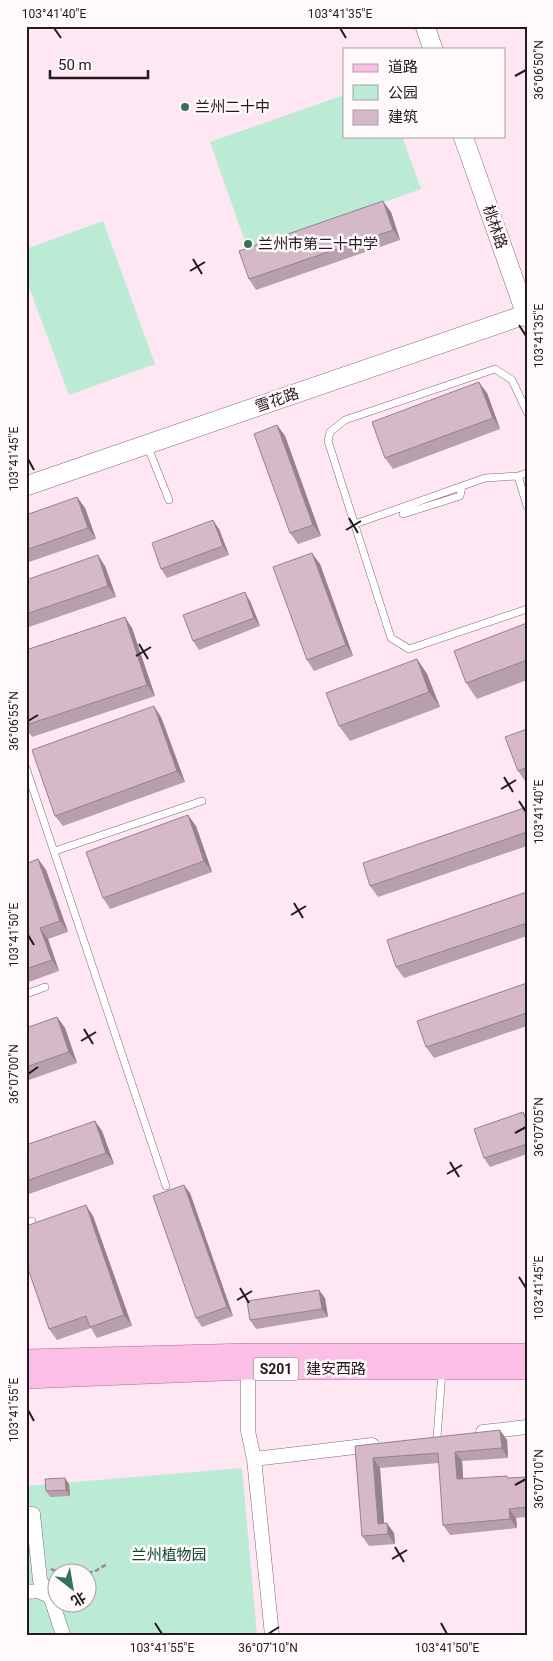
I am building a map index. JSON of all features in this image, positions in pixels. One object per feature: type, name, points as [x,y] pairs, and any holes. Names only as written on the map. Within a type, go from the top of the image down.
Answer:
[{"type":"main road","name":"建安西路","points":[[26,1360],[248,1361],[527,1354]]},
{"type":"main road","name":"建安西路","points":[[26,1378],[248,1361],[442,1369],[527,1369]]},
{"type":"street","points":[[425,26],[433,48]]},
{"type":"street","name":"桃林路","points":[[464,138],[526,315]]},
{"type":"street","name":"雪花路","points":[[26,486],[526,315]]},
{"type":"street","points":[[248,1361],[248,1431],[254,1458],[272,1635]]},
{"type":"street","points":[[473,1434],[527,1427]]},
{"type":"street","points":[[432,1438],[455,1436]]},
{"type":"street","points":[[254,1458],[389,1443]]},
{"type":"street","points":[[26,1514],[33,1514],[40,1580],[48,1593]]},
{"type":"street","points":[[26,1592],[38,1591],[48,1595]]},
{"type":"street","points":[[56,1614],[63,1635]]},
{"type":"lane","points":[[527,412],[512,380],[495,369],[345,420],[330,432],[328,441],[391,638],[409,649],[527,609]]},
{"type":"lane","points":[[147,444],[169,500]]},
{"type":"lane","points":[[355,524],[485,478],[518,476],[527,472]]},
{"type":"lane","points":[[518,476],[527,506]]},
{"type":"lane","points":[[403,514],[460,496],[462,486]]},
{"type":"lane","points":[[26,768],[166,1186]]},
{"type":"lane","points":[[55,851],[202,801]]},
{"type":"lane","points":[[26,994],[45,987]]},
{"type":"lane","points":[[432,1438],[442,1369]]},
{"type":"path","points":[[38,1556],[51,1569],[61,1573],[94,1572],[107,1564]]},
{"type":"green space","points":[[343,95],[343,138],[403,138],[421,189],[248,250],[210,142]]},
{"type":"green space","points":[[103,221],[155,364],[69,395],[26,279],[26,249]]},
{"type":"green space","name":"兰州植物园","points":[[242,1468],[257,1635],[26,1635],[26,1486]]},
{"type":"building","points":[[383,201],[393,230],[249,279],[239,251]]},
{"type":"building","points":[[479,382],[493,418],[385,458],[372,422]]},
{"type":"building","points":[[277,425],[313,525],[290,533],[254,434]]},
{"type":"building","points":[[77,497],[88,528],[26,550],[26,515]]},
{"type":"building","points":[[213,520],[223,546],[161,569],[152,543]]},
{"type":"building","points":[[312,553],[346,645],[307,660],[273,567]]},
{"type":"building","points":[[98,555],[108,586],[26,614],[26,580]]},
{"type":"building","points":[[245,592],[254,618],[193,641],[183,615]]},
{"type":"building","points":[[125,617],[147,685],[26,725],[26,650]]},
{"type":"building","points":[[527,623],[527,660],[466,683],[454,651]]},
{"type":"building","points":[[417,659],[429,692],[339,726],[326,693]]},
{"type":"building","points":[[154,706],[177,771],[55,816],[32,750]]},
{"type":"building","points":[[527,729],[527,767],[518,771],[505,737]]},
{"type":"building","points":[[527,807],[527,832],[370,886],[363,863]]},
{"type":"building","points":[[188,815],[204,861],[103,898],[86,852]]},
{"type":"building","points":[[38,859],[60,921],[40,928],[52,960],[26,969],[26,864]]},
{"type":"building","points":[[527,892],[527,923],[396,967],[387,940]]},
{"type":"building","points":[[527,983],[527,1013],[426,1047],[417,1021]]},
{"type":"building","points":[[57,1017],[69,1052],[26,1067],[26,1028]]},
{"type":"building","points":[[523,1112],[527,1122],[527,1144],[484,1158],[474,1129]]},
{"type":"building","points":[[95,1121],[106,1153],[26,1181],[26,1145]]},
{"type":"building","points":[[184,1185],[227,1307],[196,1318],[153,1196]]},
{"type":"building","points":[[86,1205],[124,1315],[90,1327],[86,1316],[49,1329],[26,1263],[26,1226]]},
{"type":"building","points":[[319,1290],[322,1309],[250,1320],[247,1301]]},
{"type":"building","points":[[500,1430],[502,1448],[455,1452],[457,1479],[507,1476],[507,1478],[527,1477],[527,1507],[509,1509],[510,1519],[443,1525],[438,1453],[373,1458],[378,1524],[387,1523],[388,1534],[362,1536],[355,1446]]},
{"type":"building","points":[[65,1478],[66,1490],[46,1491],[45,1479]]},
{"type":"place","name":"兰州二十中","points":[[185,107]]},
{"type":"place","name":"兰州市第二十中学","points":[[248,244]]}]
